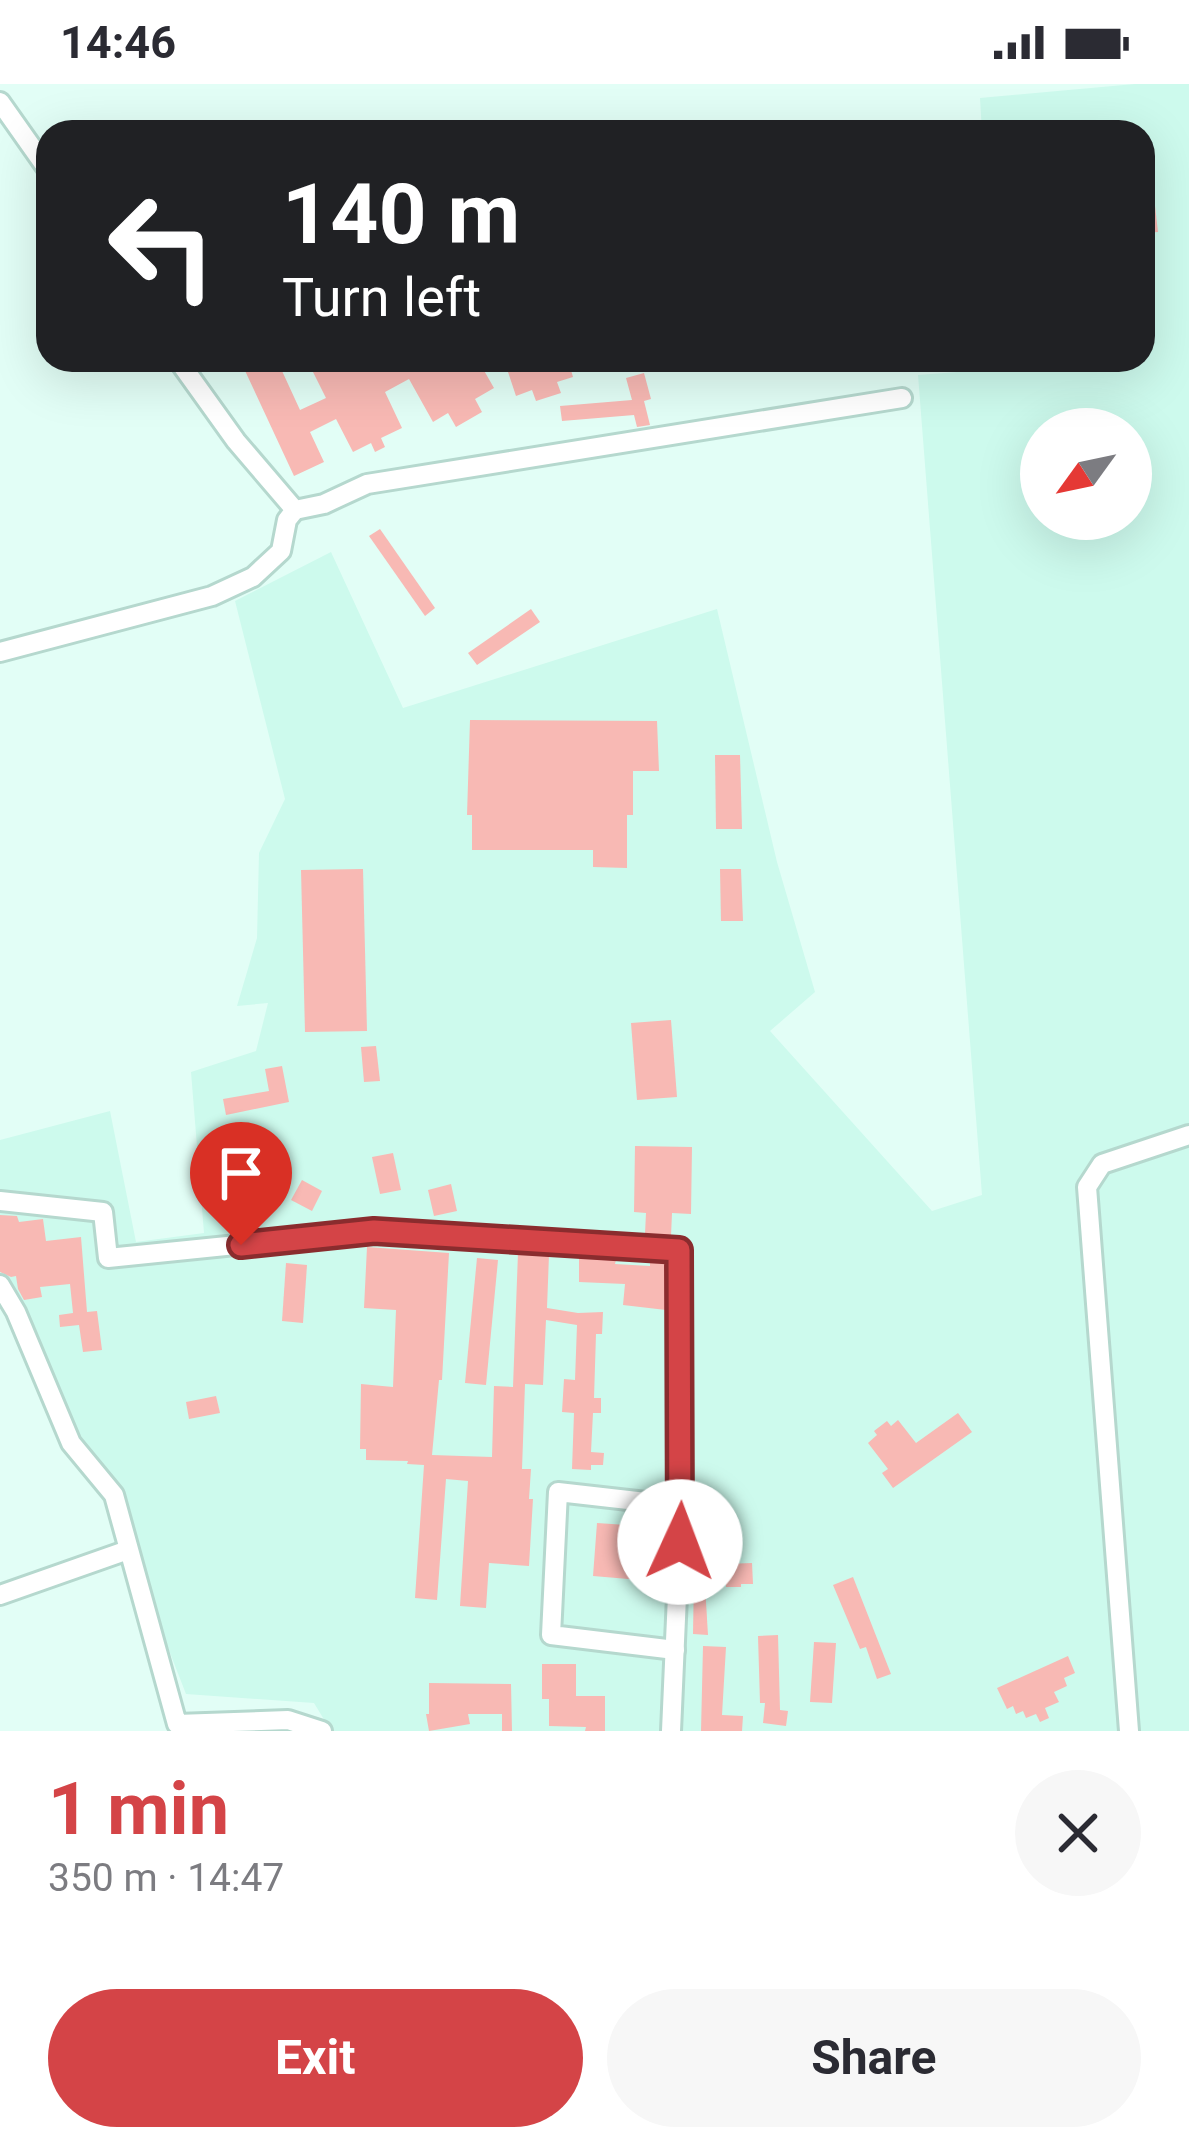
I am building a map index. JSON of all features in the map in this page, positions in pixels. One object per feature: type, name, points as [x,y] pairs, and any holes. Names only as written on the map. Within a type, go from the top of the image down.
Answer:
[{"type":"street","points":[[0,102],[36,153]]},
{"type":"street","points":[[187,372],[236,441],[295,510]]},
{"type":"street","points":[[0,652],[212,596],[253,577],[281,551],[287,520],[295,510],[324,504],[367,484],[902,398]]},
{"type":"street","points":[[1129,1731],[1088,1187],[1102,1164],[1189,1135]]},
{"type":"street","points":[[0,1201],[103,1212],[108,1258],[374,1231],[679,1250],[681,1506],[671,1731]]},
{"type":"street","points":[[0,1285],[71,1443],[115,1495],[177,1724],[288,1720],[322,1731]]},
{"type":"street","points":[[674,1650],[551,1635],[558,1492],[681,1506]]},
{"type":"street","points":[[0,1595],[128,1550]]},
{"type":"shaded area","points":[[1135,84],[1189,84],[1189,1731],[331,1731],[314,1703],[186,1694],[106,1488],[66,1444],[0,1292],[0,1140],[110,1111],[136,1242],[204,1233],[191,1072],[256,1051],[268,1003],[237,1006],[257,938],[259,853],[285,799],[235,601],[331,552],[403,708],[717,609],[777,862],[815,992],[770,1031],[932,1211],[982,1195],[918,375],[1155,372],[1155,120],[981,120],[980,98]]},
{"type":"building","points":[[246,372],[283,372],[300,410],[326,398],[313,372],[485,372],[494,388],[475,399],[482,412],[456,427],[448,413],[433,422],[409,379],[385,392],[402,428],[381,438],[385,447],[375,452],[371,443],[353,452],[336,419],[310,432],[324,462],[294,476]]},
{"type":"building","points":[[508,372],[572,372],[573,377],[557,382],[561,393],[536,401],[532,390],[516,396]]},
{"type":"building","points":[[644,373],[651,399],[644,401],[650,425],[637,427],[634,415],[562,421],[560,406],[632,400],[626,378]]},
{"type":"building","points":[[380,529],[435,608],[425,616],[369,536]]},
{"type":"building","points":[[531,609],[540,622],[477,665],[468,653]]},
{"type":"building","points":[[470,720],[657,721],[659,771],[633,771],[627,868],[593,867],[593,850],[472,850],[472,815],[467,815]]},
{"type":"building","points":[[715,755],[740,755],[742,829],[716,829]]},
{"type":"building","points":[[363,869],[367,1031],[305,1032],[301,870]]},
{"type":"building","points":[[720,869],[741,869],[743,921],[721,921]]},
{"type":"building","points":[[671,1020],[677,1097],[637,1100],[631,1023]]},
{"type":"building","points":[[376,1046],[380,1081],[364,1082],[361,1047]]},
{"type":"building","points":[[282,1066],[289,1102],[226,1115],[223,1099],[269,1091],[265,1069]]},
{"type":"building","points":[[635,1146],[692,1147],[691,1214],[672,1213],[671,1236],[645,1234],[646,1213],[634,1212]]},
{"type":"building","points":[[393,1153],[401,1190],[380,1194],[372,1157]]},
{"type":"building","points":[[302,1180],[322,1191],[312,1211],[291,1200]]},
{"type":"building","points":[[451,1184],[457,1211],[434,1216],[428,1190]]},
{"type":"building","points":[[0,1215],[17,1216],[19,1222],[43,1219],[46,1241],[81,1237],[87,1312],[97,1311],[102,1350],[83,1352],[79,1325],[60,1327],[59,1315],[73,1313],[70,1284],[40,1287],[42,1297],[24,1300],[16,1276],[0,1272]]},
{"type":"building","points":[[367,1247],[449,1253],[442,1380],[432,1455],[492,1457],[494,1386],[513,1387],[518,1253],[549,1255],[547,1308],[603,1312],[602,1334],[596,1334],[594,1398],[601,1398],[601,1413],[593,1413],[591,1452],[604,1453],[603,1465],[572,1469],[574,1413],[562,1412],[564,1379],[575,1380],[577,1325],[546,1320],[543,1385],[525,1384],[522,1469],[531,1469],[529,1499],[533,1499],[529,1566],[489,1563],[486,1608],[460,1606],[468,1481],[446,1479],[437,1600],[415,1598],[424,1465],[366,1460],[366,1449],[360,1449],[361,1384],[393,1387],[396,1310],[364,1308]]},
{"type":"building","points":[[579,1257],[616,1260],[615,1264],[666,1263],[666,1310],[623,1305],[625,1284],[579,1282]]},
{"type":"building","points":[[477,1258],[498,1260],[486,1385],[465,1383]]},
{"type":"building","points":[[286,1263],[307,1265],[303,1323],[282,1321]]},
{"type":"building","points":[[216,1396],[220,1413],[189,1419],[186,1402]]},
{"type":"building","points":[[958,1413],[972,1432],[893,1488],[882,1473],[888,1469],[868,1443],[877,1435],[874,1431],[887,1421],[891,1426],[898,1420],[916,1443]]},
{"type":"building","points":[[597,1523],[641,1526],[640,1536],[666,1538],[665,1562],[641,1560],[640,1580],[593,1576]]},
{"type":"building","points":[[752,1563],[753,1584],[726,1587],[725,1564]]},
{"type":"building","points":[[704,1574],[708,1635],[693,1634],[694,1575]]},
{"type":"building","points":[[853,1577],[891,1674],[877,1679],[866,1647],[860,1649],[833,1585]]},
{"type":"building","points":[[778,1635],[780,1710],[788,1711],[786,1726],[763,1723],[765,1703],[760,1703],[758,1636]]},
{"type":"building","points":[[814,1642],[836,1643],[832,1703],[810,1702]]},
{"type":"building","points":[[703,1646],[726,1647],[722,1715],[743,1716],[742,1731],[701,1731]]},
{"type":"building","points":[[1068,1656],[1075,1673],[1064,1678],[1067,1686],[1054,1692],[1059,1702],[1045,1708],[1049,1718],[1040,1722],[1036,1714],[1026,1718],[1023,1711],[1016,1714],[1013,1706],[1007,1709],[997,1688]]},
{"type":"building","points":[[542,1664],[576,1664],[576,1696],[605,1696],[605,1731],[549,1726],[549,1699],[542,1699]]},
{"type":"building","points":[[429,1683],[511,1684],[512,1731],[502,1731],[502,1714],[468,1714],[470,1724],[429,1731]]},
{"type":"route","points":[[241,1245],[374,1231],[679,1250],[680,1542]]}]
